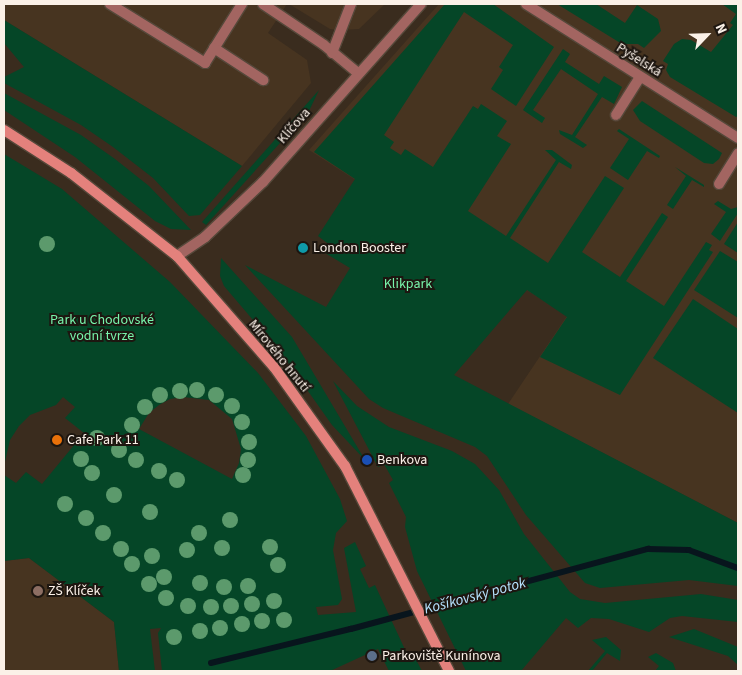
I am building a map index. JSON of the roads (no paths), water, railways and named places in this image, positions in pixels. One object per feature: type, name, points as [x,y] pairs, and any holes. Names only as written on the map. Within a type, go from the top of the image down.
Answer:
[{"type":"main road","name":"Mírového hnutí","points":[[4,130],[72,173],[177,256],[274,367],[345,466],[449,671]]},
{"type":"street","points":[[110,4],[205,63],[242,4]]},
{"type":"street","points":[[263,4],[359,74]]},
{"type":"street","points":[[332,53],[351,4]]},
{"type":"street","name":"Klíčova","points":[[177,256],[205,237],[263,182],[421,4]]},
{"type":"street","name":"Pyšelská","points":[[526,4],[738,138]]},
{"type":"street","points":[[214,48],[263,80]]},
{"type":"street","points":[[616,115],[640,77]]},
{"type":"street","points":[[719,184],[738,154]]},
{"type":"waterway","name":"Košíkovský potok","points":[[211,663],[351,629],[648,549],[689,550],[738,568]]},
{"type":"place","name":"London Booster","points":[[303,248]]},
{"type":"place","name":"Cafe Park 11","points":[[57,440]]},
{"type":"place","name":"Benkova","points":[[367,460]]},
{"type":"place","name":"ZŠ Klíček","points":[[38,591]]},
{"type":"place","name":"Parkoviště Kunínova","points":[[372,656]]},
{"type":"park label","name":"Klikpark","points":[[408,284]]},
{"type":"park label","name":"Park u Chodovské vodní tvrze","points":[[102,328]]}]
